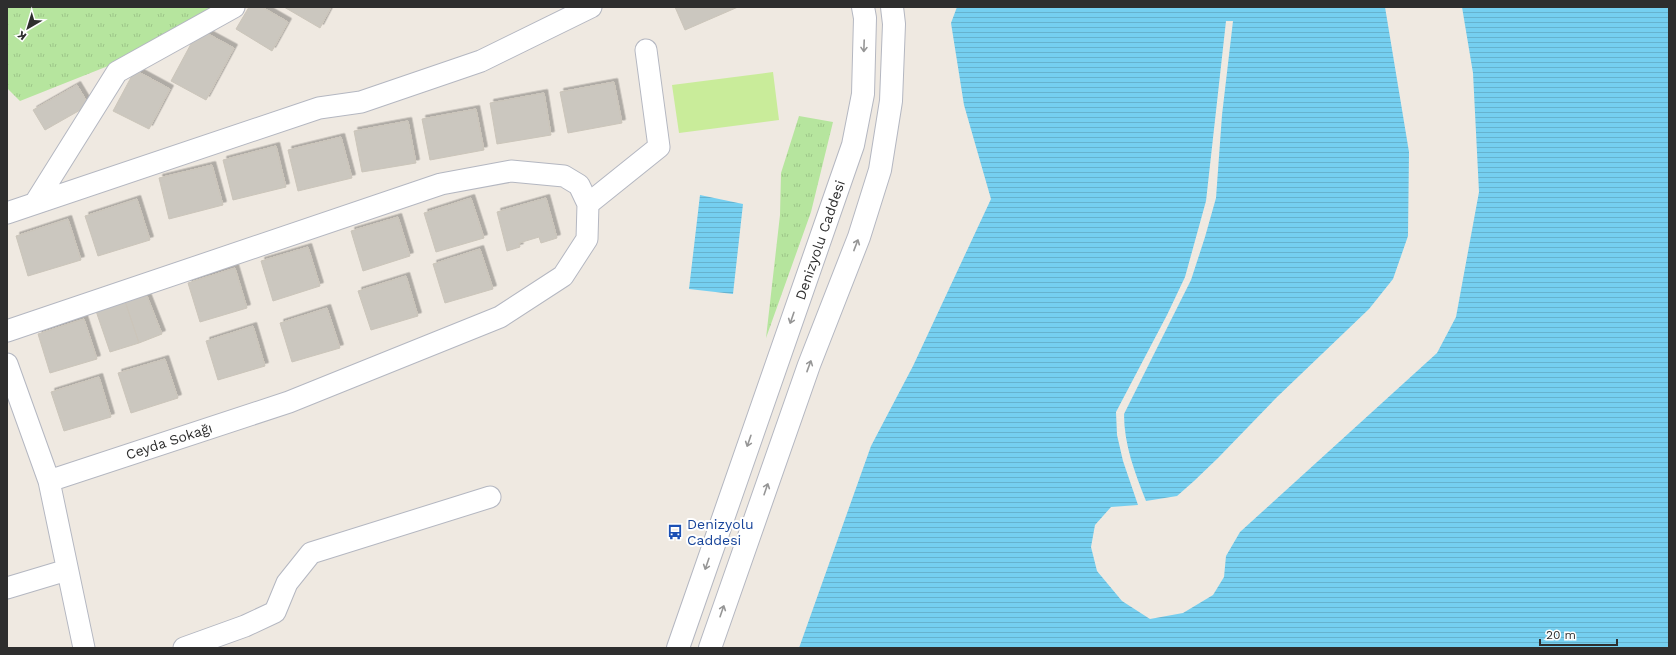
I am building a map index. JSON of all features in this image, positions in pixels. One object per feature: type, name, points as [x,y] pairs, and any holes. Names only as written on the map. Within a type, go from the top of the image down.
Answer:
[{"type":"street","points":[[35,203],[117,72],[234,7]]},
{"type":"street","points":[[7,213],[319,108],[362,102],[481,61],[591,7]]},
{"type":"street","name":"Denizyolu Caddesi","points":[[678,648],[853,144],[863,94],[865,18],[863,7]]},
{"type":"street","points":[[710,648],[807,372],[859,236],[880,170],[891,101],[894,24],[892,7]]},
{"type":"street","points":[[7,331],[441,184],[510,171],[564,176],[579,185],[588,204],[659,147],[646,50]]},
{"type":"street","name":"Ceyda Sokağı","points":[[49,481],[289,402],[500,317],[563,276],[587,239],[588,204]]},
{"type":"street","points":[[7,364],[49,481],[84,648]]},
{"type":"street","points":[[184,648],[246,626],[275,612],[287,583],[311,553],[490,497]]},
{"type":"street","points":[[7,588],[67,570]]},
{"type":"green space","points":[[7,7],[234,7],[176,39],[20,101],[7,88]]},
{"type":"green space","points":[[773,72],[779,120],[679,133],[672,85]]},
{"type":"green space","points":[[799,116],[833,122],[811,212],[766,338],[780,215],[781,173]]},
{"type":"water","points":[[957,7],[1385,7],[1409,152],[1408,236],[1393,279],[1369,309],[1276,398],[1194,481],[1177,496],[1146,501],[1128,448],[1124,425],[1124,414],[1191,280],[1216,198],[1222,115],[1233,21],[1226,21],[1206,201],[1185,277],[1167,315],[1116,412],[1117,435],[1123,461],[1138,505],[1111,507],[1095,525],[1091,547],[1097,571],[1122,601],[1150,619],[1183,613],[1213,595],[1224,577],[1226,556],[1240,532],[1437,353],[1456,317],[1479,192],[1473,73],[1462,7],[1669,7],[1669,648],[799,648],[871,446],[913,366],[991,199],[964,105],[951,23]]},
{"type":"water","points":[[700,195],[743,204],[733,294],[689,289]]},
{"type":"building","points":[[249,7],[262,7],[288,22],[272,51],[236,29]]},
{"type":"building","points":[[284,7],[331,7],[320,28]]},
{"type":"building","points":[[675,7],[738,7],[685,30]]},
{"type":"building","points":[[199,29],[234,48],[206,100],[171,81]]},
{"type":"building","points":[[135,70],[170,89],[149,129],[113,111]]},
{"type":"building","points":[[614,82],[622,123],[568,133],[560,92]]},
{"type":"building","points":[[77,85],[89,105],[45,130],[33,110]]},
{"type":"building","points":[[544,93],[551,135],[497,144],[490,103]]},
{"type":"building","points":[[476,109],[484,150],[430,160],[422,119]]},
{"type":"building","points":[[408,121],[416,163],[362,172],[354,131]]},
{"type":"building","points":[[341,137],[352,178],[298,191],[288,150]]},
{"type":"building","points":[[276,146],[286,187],[233,200],[223,160]]},
{"type":"building","points":[[212,165],[223,205],[169,219],[159,178]]},
{"type":"building","points":[[471,198],[484,238],[436,252],[424,213]]},
{"type":"building","points":[[546,198],[557,238],[541,243],[539,237],[519,243],[520,247],[507,251],[497,212]]},
{"type":"building","points":[[137,199],[150,240],[98,256],[85,216]]},
{"type":"building","points":[[398,217],[410,256],[363,271],[351,231]]},
{"type":"building","points":[[68,219],[81,260],[28,276],[16,236]]},
{"type":"building","points":[[308,247],[320,286],[273,301],[261,261]]},
{"type":"building","points":[[480,249],[493,289],[445,303],[433,264]]},
{"type":"building","points":[[235,268],[247,308],[200,322],[188,283]]},
{"type":"building","points":[[406,276],[418,316],[371,330],[358,291]]},
{"type":"building","points":[[147,296],[162,334],[139,343],[125,301]]},
{"type":"building","points":[[125,301],[139,343],[110,352],[96,311]]},
{"type":"building","points":[[327,308],[340,348],[292,362],[280,323]]},
{"type":"building","points":[[84,319],[97,359],[50,373],[38,334]]},
{"type":"building","points":[[253,326],[265,366],[218,380],[206,341]]},
{"type":"building","points":[[165,359],[178,398],[131,413],[118,373]]},
{"type":"building","points":[[99,377],[111,417],[64,431],[51,392]]},
{"type":"place","name":"Denizyolu Caddesi","points":[[675,532]]}]
